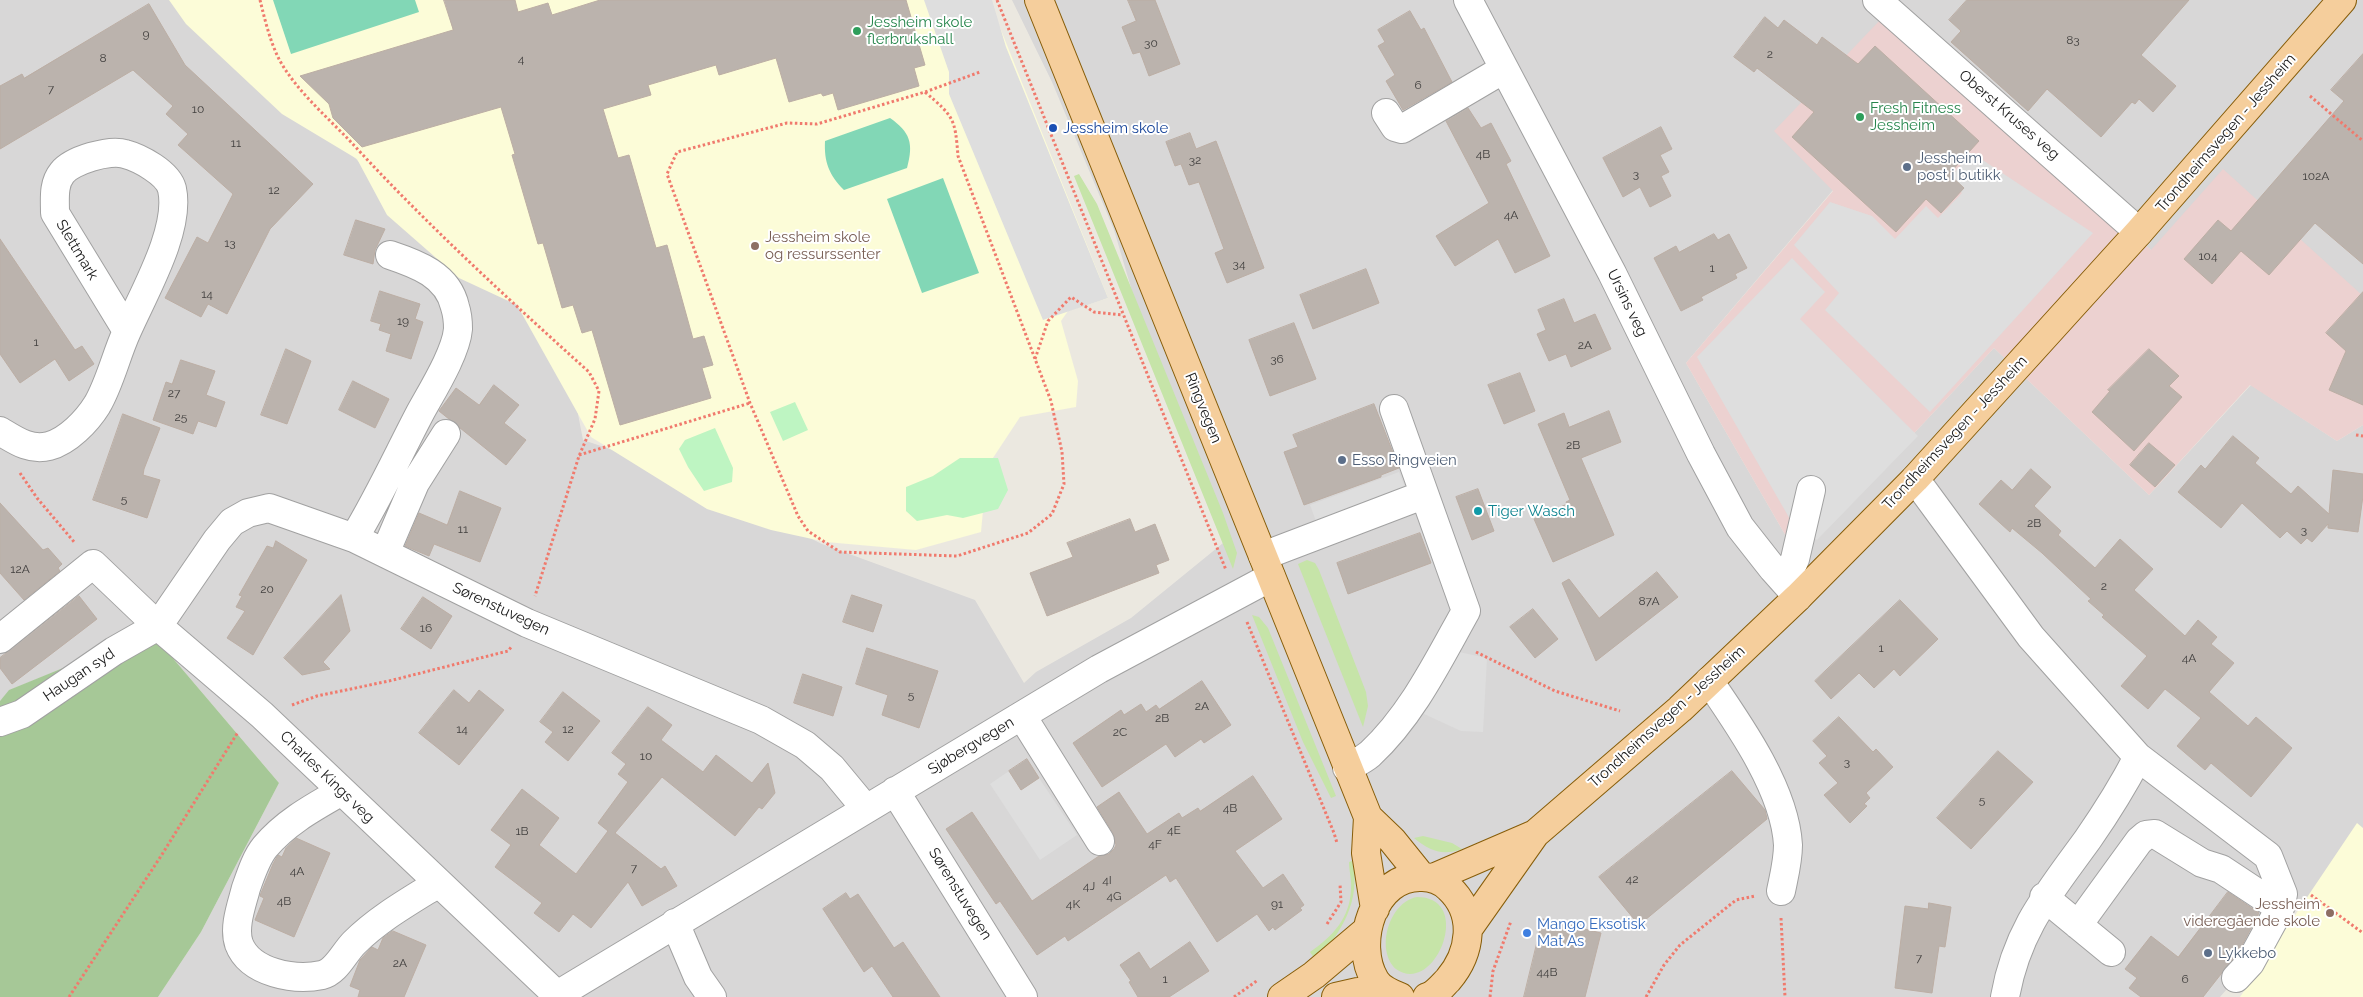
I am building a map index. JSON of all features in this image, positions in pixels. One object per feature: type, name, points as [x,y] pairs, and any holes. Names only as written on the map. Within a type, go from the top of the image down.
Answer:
[{"type":"main road","name":"Ringvegen","points":[[1039,0],[1368,817],[1427,877],[1446,885],[1460,898],[1466,912],[1468,929]]},
{"type":"main road","name":"Trondheimsvegen - Jessheim","points":[[1468,929],[1535,834],[1709,681],[1791,589],[1915,478],[2139,232],[2342,0]]},
{"type":"main road","name":"Ringvegen","points":[[1368,817],[1366,853],[1370,920],[1365,947],[1368,965],[1376,981],[1393,994]]},
{"type":"main road","name":"Trondheimsvegen - Jessheim","points":[[1370,920],[1391,888],[1403,881],[1427,877],[1535,834]]},
{"type":"main road","points":[[1282,997],[1314,974],[1370,920]]},
{"type":"main road","points":[[1427,997],[1443,985],[1455,986],[1467,942],[1468,929]]},
{"type":"main road","points":[[1336,997],[1358,992],[1393,994]]},
{"type":"street","name":"Ursins veg","points":[[1468,0],[1612,273],[1701,454],[1740,527],[1791,589]]},
{"type":"street","name":"Oberst Kruses veg","points":[[1877,0],[2139,232]]},
{"type":"street","points":[[1386,113],[1395,127],[1402,129],[1504,69]]},
{"type":"street","name":"Slettmark","points":[[0,431],[24,446],[49,446],[74,432],[97,405],[127,331],[159,264],[173,212],[172,187],[156,168],[124,153],[102,154],[77,161],[62,173],[54,191],[55,213],[127,331]]},
{"type":"street","points":[[354,538],[377,500],[437,382],[458,329],[455,305],[445,284],[416,264],[390,255]]},
{"type":"street","points":[[1347,768],[1368,756],[1394,727],[1427,682],[1466,611],[1394,409]]},
{"type":"street","points":[[385,553],[415,484],[446,434]]},
{"type":"street","points":[[1915,478],[2030,638],[2138,757],[2268,856],[2283,894],[2280,908],[2250,964],[2236,978]]},
{"type":"street","points":[[1791,589],[1795,559],[1811,490]]},
{"type":"street","name":"Sjøbergvegen","points":[[555,996],[1099,669],[1236,594],[1267,566],[1424,495]]},
{"type":"street","name":"Sørenstuvegen","points":[[158,626],[217,540],[232,522],[248,513],[269,508],[354,538],[527,623],[761,720],[805,746],[832,768],[866,809]]},
{"type":"street","points":[[4,628],[93,564]]},
{"type":"street","name":"Charles Kings veg","points":[[93,564],[158,626],[262,715],[555,996]]},
{"type":"street","name":"Haugan syd","points":[[0,722],[22,714],[114,651],[158,626]]},
{"type":"street","points":[[1709,681],[1766,772],[1776,799],[1785,826],[1788,845],[1787,862],[1781,891]]},
{"type":"street","points":[[1022,716],[1100,841]]},
{"type":"street","points":[[2005,997],[2015,957],[2044,897],[2120,792],[2138,757]]},
{"type":"street","points":[[342,790],[303,814],[264,848],[251,873],[237,930],[239,943],[246,956],[257,966],[282,974],[323,975],[330,971],[354,943],[388,914],[437,884]]},
{"type":"street","name":"Sørenstuvegen","points":[[895,791],[1023,997]]},
{"type":"street","points":[[2078,924],[2139,840],[2146,835],[2155,834],[2168,840],[2202,863],[2221,869],[2280,908]]},
{"type":"street","points":[[2044,897],[2111,952]]},
{"type":"street","points":[[675,923],[698,977],[712,997]]},
{"type":"path","points":[[68,997],[161,856],[238,733],[262,715],[317,696],[390,681],[508,651],[527,623],[579,456],[595,419],[599,391],[589,372],[489,282],[368,161],[297,84],[280,61],[268,31],[260,0]]},
{"type":"path","points":[[997,0],[1334,833],[1338,850]]},
{"type":"path","points":[[925,92],[944,108],[955,125],[958,156],[1051,401],[1062,452],[1064,484],[1052,514],[1028,533],[958,556],[840,552],[808,531],[798,516],[750,403],[667,174],[677,152],[787,123],[817,124],[925,92],[980,72]]},
{"type":"path","points":[[2310,96],[2363,141]]},
{"type":"path","points":[[1035,359],[1048,321],[1071,297],[1094,312],[1123,315]]},
{"type":"path","points":[[579,456],[750,403]]},
{"type":"path","points":[[2356,435],[2363,436]]},
{"type":"path","points":[[18,469],[37,498],[93,564]]},
{"type":"path","points":[[1451,638],[1504,668],[1555,691],[1620,710]]},
{"type":"path","points":[[1325,928],[1340,902],[1340,876]]},
{"type":"path","points":[[1646,997],[1669,958],[1680,945],[1736,900],[1781,891],[1781,949],[1785,997]]},
{"type":"path","points":[[2307,892],[2363,933]]},
{"type":"path","points":[[1490,997],[1493,971],[1513,916]]},
{"type":"shaded area","points":[[0,0],[301,0],[246,47],[360,163],[563,336],[583,440],[670,469],[822,544],[975,600],[1024,683],[1036,672],[1131,618],[1228,539],[1160,386],[1114,230],[1052,82],[1012,0],[2363,0],[2363,296],[2151,250],[1882,18],[1833,190],[1686,363],[1798,557],[1994,348],[2149,495],[2251,385],[2337,441],[2363,425],[2363,902],[2327,881],[2296,910],[2220,997],[158,997],[201,932],[279,783],[171,656],[154,631],[10,690],[0,701]]},
{"type":"shaded area","name":"Jessheim skole og ressurssenter","points":[[169,0],[989,0],[1108,298],[1068,311],[1061,321],[1078,381],[1076,407],[1020,417],[987,467],[981,532],[916,550],[826,542],[771,530],[707,509],[591,437],[517,305],[459,278],[387,215],[357,159],[282,114],[186,24]]},
{"type":"shaded area","points":[[924,0],[992,0],[1006,47],[1108,298],[1043,320],[949,94],[949,72]]},
{"type":"shaded area","points":[[1882,18],[2151,250],[2223,169],[2363,296],[2363,425],[2337,441],[2250,385],[2149,495],[1994,348],[1798,557],[1686,363],[1833,191],[1774,131]]},
{"type":"shaded area","points":[[1972,153],[2093,233],[1930,412],[1825,310],[1839,293],[1794,245],[1830,202],[1872,216],[1895,239],[1926,206],[1938,218],[1962,193],[1948,179]]},
{"type":"shaded area","points":[[1792,258],[1825,292],[1800,319],[1918,436],[1817,540],[1791,521],[1697,357]]},
{"type":"shaded area","points":[[1399,472],[1406,490],[1317,524],[1310,505]]},
{"type":"shaded area","points":[[154,631],[171,656],[279,783],[201,932],[158,997],[0,997],[0,701],[9,690]]},
{"type":"shaded area","points":[[1445,649],[1487,658],[1483,732],[1461,731],[1409,707]]},
{"type":"shaded area","points":[[1009,771],[1021,790],[1039,778],[1077,835],[1040,860],[990,784]]},
{"type":"shaded area","name":"Jessheim videregående skole","points":[[2357,823],[2363,828],[2363,997],[2240,997]]},
{"type":"green space","points":[[273,0],[415,0],[419,12],[291,54]]},
{"type":"green space","points":[[890,118],[902,128],[909,139],[910,152],[907,168],[844,190],[829,168],[825,155],[825,141]]},
{"type":"green space","points":[[1079,174],[1097,204],[1223,513],[1237,553],[1233,569],[1074,176]]},
{"type":"green space","points":[[943,178],[979,273],[922,293],[887,199]]},
{"type":"green space","points":[[795,402],[808,430],[783,441],[770,412]]},
{"type":"green space","points":[[715,428],[733,468],[732,482],[704,491],[679,449],[685,440]]},
{"type":"green space","points":[[960,458],[998,458],[1008,490],[998,509],[963,518],[947,515],[917,521],[906,511],[906,487],[933,476]]},
{"type":"green space","points":[[1307,560],[1315,563],[1319,570],[1366,692],[1368,706],[1363,727],[1298,564]]},
{"type":"green space","points":[[1252,615],[1259,617],[1268,628],[1336,796],[1331,798],[1303,742]]},
{"type":"green space","points":[[1423,836],[1452,843],[1462,849],[1448,852],[1436,851],[1414,838]]},
{"type":"green space","points":[[1352,861],[1354,889],[1352,902],[1334,939],[1316,961],[1310,952],[1333,933],[1347,909],[1351,886],[1349,862]]},
{"type":"green space","points":[[1417,897],[1434,901],[1444,912],[1446,927],[1443,944],[1435,959],[1424,970],[1410,974],[1396,969],[1390,961],[1386,950],[1386,939],[1388,928],[1399,908],[1407,901]]},
{"type":"building","points":[[444,0],[515,0],[518,12],[548,3],[552,15],[600,0],[906,0],[925,65],[914,68],[919,86],[838,110],[833,93],[823,96],[821,93],[789,102],[776,58],[719,75],[716,65],[648,85],[651,95],[603,109],[618,158],[629,155],[656,248],[667,245],[693,339],[704,336],[713,365],[702,368],[711,398],[620,425],[592,330],[582,333],[573,305],[562,308],[543,243],[538,244],[512,155],[515,154],[501,107],[362,147],[333,118],[329,104],[300,76],[453,30]]},
{"type":"building","points":[[1128,0],[1155,0],[1180,64],[1149,76],[1140,52],[1133,54],[1122,27],[1136,21]]},
{"type":"building","points":[[1967,0],[2189,0],[2141,55],[2176,86],[2153,112],[2139,99],[2135,104],[2132,102],[2101,137],[2047,89],[2028,111],[1951,42],[1961,31],[1949,20]]},
{"type":"building","points":[[149,4],[185,65],[313,184],[270,229],[227,314],[208,304],[201,317],[165,298],[197,237],[208,243],[233,194],[178,145],[188,134],[166,114],[173,106],[133,70],[0,149],[0,86],[22,74],[24,78]]},
{"type":"building","points":[[1410,11],[1421,30],[1424,28],[1452,82],[1403,110],[1386,81],[1395,75],[1378,46],[1385,42],[1378,30]]},
{"type":"building","points":[[1765,17],[1778,28],[1784,20],[1817,45],[1822,37],[1858,64],[1875,46],[1979,141],[1949,174],[1964,188],[1941,213],[1926,199],[1896,232],[1792,137],[1814,112],[1757,68],[1754,72],[1734,57]]},
{"type":"building","points":[[2363,54],[2363,264],[2315,223],[2269,275],[2241,251],[2212,284],[2184,259],[2218,220],[2231,231],[2344,101],[2331,90]]},
{"type":"building","points":[[1468,108],[1481,128],[1491,123],[1511,161],[1506,164],[1550,256],[1515,273],[1498,239],[1455,266],[1436,236],[1489,203],[1446,121]]},
{"type":"building","points":[[1661,127],[1672,149],[1660,155],[1669,172],[1661,176],[1671,196],[1650,207],[1640,187],[1623,197],[1603,158]]},
{"type":"building","points":[[1190,133],[1196,149],[1216,141],[1264,268],[1227,283],[1215,253],[1224,249],[1199,182],[1189,185],[1181,164],[1175,166],[1166,142]]},
{"type":"building","points":[[356,220],[385,229],[375,250],[373,264],[344,255]]},
{"type":"building","points":[[1714,234],[1718,240],[1729,234],[1747,268],[1735,274],[1737,278],[1701,297],[1703,300],[1681,311],[1654,258],[1676,246],[1679,252]]},
{"type":"building","points":[[0,239],[75,350],[82,346],[94,364],[69,381],[55,359],[20,383],[0,354]]},
{"type":"building","points":[[1366,269],[1379,303],[1313,329],[1300,295]]},
{"type":"building","points":[[380,291],[420,304],[415,319],[423,322],[411,359],[386,351],[391,334],[379,330],[381,324],[371,321]]},
{"type":"building","points":[[2363,292],[2363,405],[2329,390],[2346,351],[2326,333]]},
{"type":"building","points":[[1564,299],[1574,323],[1595,314],[1611,349],[1571,367],[1566,354],[1549,361],[1537,334],[1546,330],[1538,310]]},
{"type":"building","points":[[1294,323],[1316,379],[1270,396],[1249,340]]},
{"type":"building","points":[[286,349],[311,361],[287,424],[261,415]]},
{"type":"building","points":[[2149,349],[2179,376],[2169,386],[2182,397],[2134,451],[2092,412],[2110,391],[2108,390]]},
{"type":"building","points":[[181,360],[215,371],[206,395],[225,402],[216,427],[198,421],[193,434],[153,420],[166,382],[172,384]]},
{"type":"building","points":[[1520,373],[1535,411],[1504,424],[1488,385]]},
{"type":"building","points":[[353,381],[389,399],[375,428],[339,410]]},
{"type":"building","points":[[494,385],[519,405],[504,423],[526,440],[506,465],[439,411],[456,388],[479,405]]},
{"type":"building","name":"Esso Ringveien","points":[[1374,404],[1399,468],[1381,475],[1381,477],[1304,505],[1284,452],[1298,447],[1293,435]]},
{"type":"building","points":[[1609,411],[1621,442],[1581,458],[1614,535],[1553,562],[1534,519],[1567,504],[1566,502],[1570,500],[1538,424],[1564,413],[1569,427]]},
{"type":"building","points":[[123,414],[160,428],[143,475],[160,480],[147,518],[93,500]]},
{"type":"building","points":[[2233,436],[2259,458],[2255,463],[2291,494],[2298,486],[2329,514],[2333,470],[2363,474],[2363,496],[2358,532],[2328,528],[2328,524],[2312,542],[2307,538],[2301,544],[2287,531],[2280,538],[2242,503],[2221,528],[2178,492],[2201,465],[2205,469]]},
{"type":"building","points":[[2149,443],[2175,465],[2155,487],[2130,465]]},
{"type":"building","points":[[2031,469],[2051,487],[2034,506],[2061,531],[2058,535],[2095,568],[2120,539],[2153,569],[2134,590],[2185,636],[2198,620],[2217,637],[2211,644],[2234,663],[2209,692],[2248,726],[2256,717],[2292,748],[2251,797],[2211,763],[2205,770],[2177,746],[2201,718],[2165,689],[2148,709],[2121,686],[2147,656],[2102,617],[2104,615],[2088,601],[2091,599],[2042,553],[2012,528],[2010,532],[1979,504],[2001,480],[2012,490]]},
{"type":"building","name":"Tiger Wasch","points":[[1478,489],[1494,531],[1472,540],[1456,497]]},
{"type":"building","points":[[460,491],[501,508],[480,562],[434,544],[429,556],[405,546],[419,513],[447,525]]},
{"type":"building","points":[[0,503],[43,550],[48,548],[62,564],[58,568],[60,571],[24,600],[0,573]]},
{"type":"building","points":[[1130,519],[1135,532],[1155,524],[1169,560],[1156,565],[1159,573],[1047,616],[1030,573],[1073,557],[1067,543]]},
{"type":"building","points":[[1420,533],[1431,563],[1348,594],[1337,563]]},
{"type":"building","points":[[276,541],[307,560],[253,655],[227,638],[245,611],[236,607],[242,596],[239,595],[267,546],[273,548]]},
{"type":"building","points":[[1657,572],[1678,597],[1596,661],[1562,583],[1569,579],[1599,618]]},
{"type":"building","points":[[341,595],[350,631],[323,662],[330,669],[302,675],[284,658]]},
{"type":"building","points":[[852,595],[882,605],[873,632],[843,622]]},
{"type":"building","points":[[79,596],[97,619],[12,684],[0,668],[0,658]]},
{"type":"building","points":[[423,597],[452,616],[431,649],[401,629]]},
{"type":"building","points":[[1900,600],[1938,639],[1900,676],[1894,669],[1874,688],[1859,673],[1831,699],[1815,681]]},
{"type":"building","points":[[1533,609],[1558,639],[1535,658],[1510,627]]},
{"type":"building","points":[[867,648],[938,671],[919,728],[882,715],[888,695],[856,684]]},
{"type":"building","points":[[803,674],[842,687],[833,716],[794,703]]},
{"type":"building","points":[[1202,681],[1231,725],[1204,743],[1201,739],[1175,757],[1166,744],[1102,787],[1073,743],[1121,710],[1124,715],[1141,704],[1146,712],[1156,705],[1159,709]]},
{"type":"building","points":[[454,690],[469,703],[479,690],[504,710],[459,765],[419,733]]},
{"type":"building","points":[[563,692],[600,721],[568,761],[545,742],[553,732],[540,722]]},
{"type":"building","points":[[648,707],[672,725],[661,740],[703,772],[716,755],[752,783],[768,763],[775,793],[762,809],[759,807],[735,836],[662,777],[615,833],[661,869],[665,866],[677,886],[642,906],[628,882],[591,928],[573,914],[559,932],[534,913],[542,903],[495,867],[511,845],[491,830],[522,789],[559,818],[539,845],[576,874],[608,831],[598,823],[628,782],[618,774],[626,764],[612,753]]},
{"type":"building","points":[[1839,717],[1873,752],[1876,749],[1893,767],[1866,793],[1870,798],[1864,804],[1867,806],[1850,823],[1824,795],[1838,783],[1819,763],[1827,756],[1813,741]]},
{"type":"building","points":[[1998,751],[2033,782],[1971,849],[1937,818]]},
{"type":"building","points":[[1027,759],[1039,778],[1021,790],[1009,771]]},
{"type":"building","points":[[1732,771],[1765,810],[1767,819],[1639,925],[1599,877]]},
{"type":"building","points":[[1253,776],[1282,819],[1235,851],[1263,888],[1283,874],[1304,905],[1300,908],[1302,910],[1275,930],[1273,927],[1269,931],[1257,914],[1217,942],[1176,878],[1170,882],[1166,875],[1068,941],[1065,936],[1037,955],[1000,901],[996,904],[946,829],[972,812],[1032,901],[1099,856],[1109,854],[1114,849],[1116,845],[1113,833],[1097,807],[1119,792],[1147,834],[1179,813],[1182,818],[1198,808],[1200,811]]},
{"type":"building","points":[[296,838],[330,853],[294,937],[255,920],[264,898],[260,896],[273,864],[278,855],[282,857],[286,848]]},
{"type":"building","points":[[2228,892],[2259,913],[2239,951],[2203,997],[2141,997],[2129,988],[2137,978],[2125,969],[2151,936],[2178,957]]},
{"type":"building","points":[[846,893],[850,899],[858,894],[894,948],[903,942],[940,997],[893,997],[872,966],[864,972],[823,909]]},
{"type":"building","points":[[1929,903],[1951,907],[1945,947],[1939,946],[1932,993],[1895,988],[1905,906],[1928,909]]},
{"type":"building","points":[[1543,919],[1601,933],[1585,997],[1524,997]]},
{"type":"building","points":[[393,931],[426,945],[404,997],[358,997],[360,990],[350,986],[360,960],[372,947],[378,950],[383,938]]},
{"type":"building","points":[[1190,942],[1209,971],[1169,997],[1138,997],[1129,982],[1131,981],[1120,965],[1139,952],[1150,969]]},
{"type":"place","name":"Jessheim skole flerbrukshall","points":[[857,31]]},
{"type":"place","name":"Fresh Fitness Jessheim","points":[[1860,117]]},
{"type":"place","name":"Jessheim skole","points":[[1053,128]]},
{"type":"place","name":"Jessheim post i butikk","points":[[1907,167]]},
{"type":"place","name":"Jessheim skole og ressurssenter","points":[[755,246]]},
{"type":"place","name":"Esso Ringveien","points":[[1342,460]]},
{"type":"place","name":"Tiger Wasch","points":[[1478,511]]},
{"type":"place","name":"Jessheim videregående skole","points":[[2330,913]]},
{"type":"place","name":"Mango Eksotisk Mat As","points":[[1527,933]]},
{"type":"place","name":"Lykkebo","points":[[2208,953]]}]
